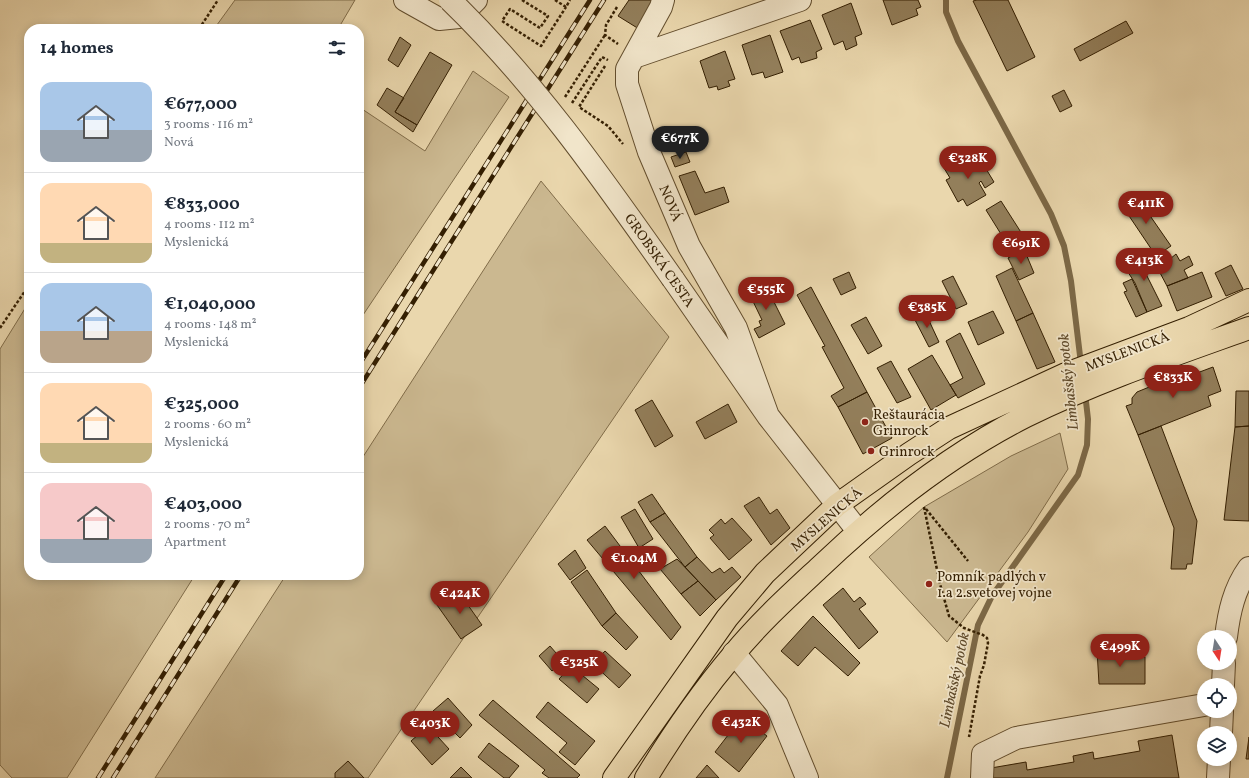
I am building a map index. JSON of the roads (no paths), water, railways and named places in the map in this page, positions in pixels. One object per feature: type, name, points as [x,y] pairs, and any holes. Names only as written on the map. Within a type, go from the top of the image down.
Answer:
[{"type":"main road","name":"MYSLENICKÁ","points":[[646,778],[698,699],[734,653],[788,598],[858,531],[890,504],[967,449],[1024,417],[1066,397],[1098,373],[1249,300]]},
{"type":"main road","name":"MYSLENICKÁ","points":[[614,778],[727,618],[765,572],[837,505],[909,454],[949,428],[1066,374],[1098,373],[1165,358],[1249,328]]},
{"type":"street","points":[[405,0],[439,19],[459,17],[476,0]]},
{"type":"street","name":"GROBSKÁ CESTA","points":[[450,0],[510,63],[565,128],[673,279],[768,416],[858,531]]},
{"type":"street","name":"NOVÁ","points":[[663,0],[661,7],[627,69],[627,84],[647,144],[689,246],[736,328],[768,416]]},
{"type":"street","points":[[634,57],[800,0]]},
{"type":"street","points":[[1227,630],[1230,608],[1241,580],[1249,568]]},
{"type":"street","points":[[734,653],[777,705],[808,778]]},
{"type":"street","points":[[982,778],[983,754],[1016,738],[1197,706]]},
{"type":"street","points":[[1218,778],[1219,766]]},
{"type":"waterway","name":"Limbašský potok","points":[[946,0],[946,12],[958,41],[1051,214],[1064,246],[1071,281],[1081,364]]},
{"type":"waterway","name":"Limbašský potok","points":[[947,778],[978,625],[992,596],[1078,475],[1087,445],[1088,419],[1085,393]]},
{"type":"railway","points":[[364,357],[590,0]]},
{"type":"railway","points":[[364,380],[604,0]]},
{"type":"railway","points":[[98,778],[223,580]]},
{"type":"railway","points":[[113,778],[238,580]]},
{"type":"place","name":"Reštaurácia Grinrock","points":[[865,422]]},
{"type":"place","name":"Grinrock","points":[[871,451]]},
{"type":"place","name":"Pomník padlých v 1.a 2.svetovej vojne","points":[[929,584]]}]
